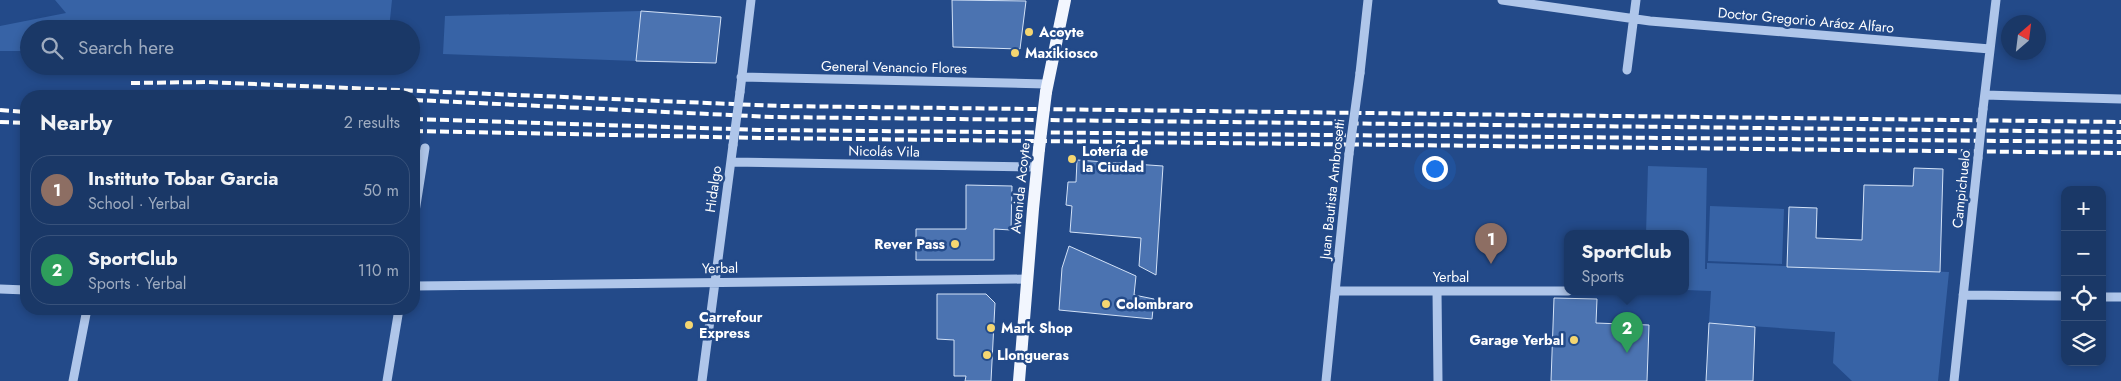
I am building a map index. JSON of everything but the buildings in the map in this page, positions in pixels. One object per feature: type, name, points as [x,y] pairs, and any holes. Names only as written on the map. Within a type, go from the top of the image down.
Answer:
[{"type":"main road","name":"Avenida Acoyte","points":[[1019,381],[1037,167],[1046,88],[1065,0]]},
{"type":"street","name":"Hidalgo","points":[[702,381],[751,0]]},
{"type":"street","name":"Juan Bautista Ambrosetti","points":[[1326,381],[1348,154],[1368,0]]},
{"type":"street","name":"Doctor Gregorio Aráoz Alfaro","points":[[1502,0],[1633,19],[1990,49]]},
{"type":"street","points":[[1627,70],[1636,0]]},
{"type":"street","name":"Campichuelo","points":[[1954,381],[1996,0]]},
{"type":"street","name":"General Venancio Flores","points":[[741,77],[1046,88]]},
{"type":"street","points":[[1985,96],[2121,99]]},
{"type":"street","points":[[420,176],[424,148]]},
{"type":"street","name":"Nicolás Vila","points":[[731,162],[1037,167]]},
{"type":"street","name":"Yerbal","points":[[420,286],[1027,279]]},
{"type":"street","points":[[0,289],[20,290]]},
{"type":"street","name":"Yerbal","points":[[1335,291],[1564,290]]},
{"type":"street","points":[[1437,291],[1438,381]]},
{"type":"street","points":[[1963,295],[2061,296]]},
{"type":"street","points":[[2106,297],[2121,297]]},
{"type":"street","points":[[73,381],[86,315]]},
{"type":"street","points":[[387,381],[398,315]]},
{"type":"shaded area","points":[[55,0],[392,0],[390,20],[30,20],[66,13]]},
{"type":"shaded area","points":[[641,11],[636,61],[443,54],[445,16]]},
{"type":"shaded area","points":[[20,22],[20,51],[0,51],[0,26]]},
{"type":"shaded area","points":[[1648,166],[1707,168],[1705,269],[1707,269],[1707,263],[1949,272],[1938,381],[1852,381],[1833,363],[1835,332],[1709,323],[1711,291],[1689,290],[1689,230],[1646,230]]},
{"type":"shaded area","points":[[1710,206],[1784,209],[1782,264],[1708,261]]},
{"type":"railway","points":[[131,83],[206,82],[397,90]]},
{"type":"railway","points":[[420,91],[780,106],[2121,122]]},
{"type":"railway","points":[[420,100],[772,117],[2121,132]]},
{"type":"railway","points":[[0,110],[20,112]]},
{"type":"railway","points":[[420,119],[763,130],[2121,142]]},
{"type":"railway","points":[[0,122],[20,123]]},
{"type":"railway","points":[[420,131],[765,138],[2121,153]]},
{"type":"place","name":"Acoyte","points":[[1029,32]]},
{"type":"place","name":"Maxikiosco","points":[[1015,53]]},
{"type":"place","name":"Lotería de la Ciudad","points":[[1072,159]]},
{"type":"place","name":"Rever Pass","points":[[955,244]]},
{"type":"place","name":"Instituto Tobar Garcia","points":[[1491,264]]},
{"type":"place","name":"Colombraro","points":[[1106,304]]},
{"type":"place","name":"Carrefour Express","points":[[689,325]]},
{"type":"place","name":"Mark Shop","points":[[991,328]]},
{"type":"place","name":"Garage Yerbal","points":[[1574,340]]},
{"type":"place","name":"SportClub","points":[[1627,353]]},
{"type":"place","name":"Llongueras","points":[[987,355]]}]
